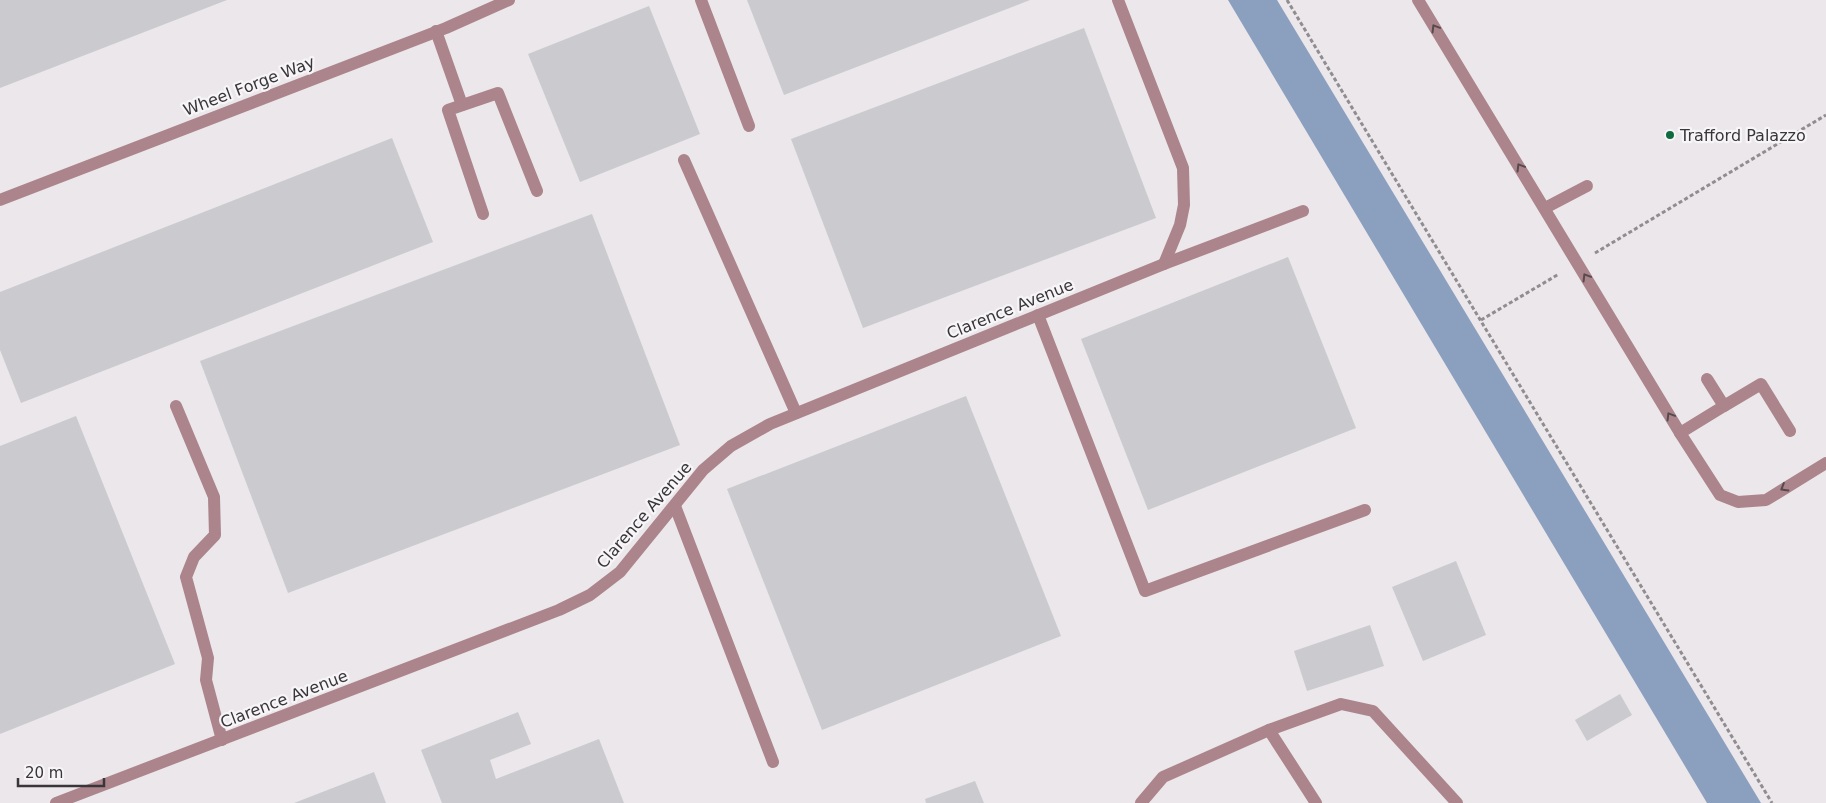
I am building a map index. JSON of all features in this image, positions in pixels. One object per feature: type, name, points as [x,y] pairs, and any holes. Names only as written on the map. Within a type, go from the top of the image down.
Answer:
[{"type":"street","name":"Wheel Forge Way","points":[[0,200],[436,31],[509,0]]},
{"type":"street","points":[[701,0],[749,126]]},
{"type":"street","points":[[1118,0],[1183,168],[1184,205],[1180,224],[1164,264]]},
{"type":"street","points":[[1418,0],[1680,433],[1720,495],[1738,502],[1766,500],[1826,463]]},
{"type":"street","points":[[436,31],[462,105]]},
{"type":"street","points":[[483,214],[448,110],[498,93],[537,191]]},
{"type":"street","points":[[684,160],[796,413]]},
{"type":"street","points":[[1545,208],[1587,186]]},
{"type":"street","name":"Clarence Avenue","points":[[56,803],[559,610],[590,595],[620,572],[703,470],[731,446],[770,424],[1164,264],[1303,211]]},
{"type":"street","points":[[1038,315],[1145,591],[1365,510]]},
{"type":"street","points":[[1707,379],[1724,406]]},
{"type":"street","points":[[1680,433],[1761,384],[1790,431]]},
{"type":"street","points":[[176,406],[214,497],[215,535],[194,557],[186,577],[208,658],[206,680],[222,740]]},
{"type":"street","points":[[675,506],[773,762]]},
{"type":"street","points":[[1141,803],[1163,777],[1269,730],[1340,704],[1373,711],[1457,803]]},
{"type":"street","points":[[1269,730],[1316,803]]},
{"type":"path","points":[[1287,0],[1772,803]]},
{"type":"path","points":[[1481,320],[1826,115]]},
{"type":"water","points":[[1228,0],[1277,0],[1761,803],[1707,803]]},
{"type":"building","points":[[0,0],[227,0],[0,88]]},
{"type":"building","points":[[747,0],[1030,0],[784,95]]},
{"type":"building","points":[[649,6],[700,134],[580,182],[528,54]]},
{"type":"building","points":[[1084,28],[1156,218],[863,328],[791,139]]},
{"type":"building","points":[[392,138],[433,242],[21,403],[0,350],[0,292]]},
{"type":"building","points":[[592,214],[680,445],[288,593],[200,361]]},
{"type":"building","points":[[1288,257],[1356,428],[1148,510],[1081,339]]},
{"type":"building","points":[[966,396],[1061,636],[822,730],[727,489]]},
{"type":"building","points":[[76,416],[175,664],[0,734],[0,446]]},
{"type":"building","points":[[1456,561],[1486,635],[1423,661],[1392,587]]},
{"type":"building","points":[[1370,625],[1384,666],[1307,691],[1294,651]]},
{"type":"building","points":[[1620,694],[1632,715],[1587,741],[1575,720]]},
{"type":"building","points":[[518,712],[531,744],[490,760],[496,779],[599,739],[624,803],[442,803],[421,750]]},
{"type":"building","points":[[374,772],[386,803],[294,803]]},
{"type":"building","points":[[975,781],[984,803],[926,803],[925,799]]},
{"type":"place","name":"Trafford Palazzo","points":[[1670,135]]}]
